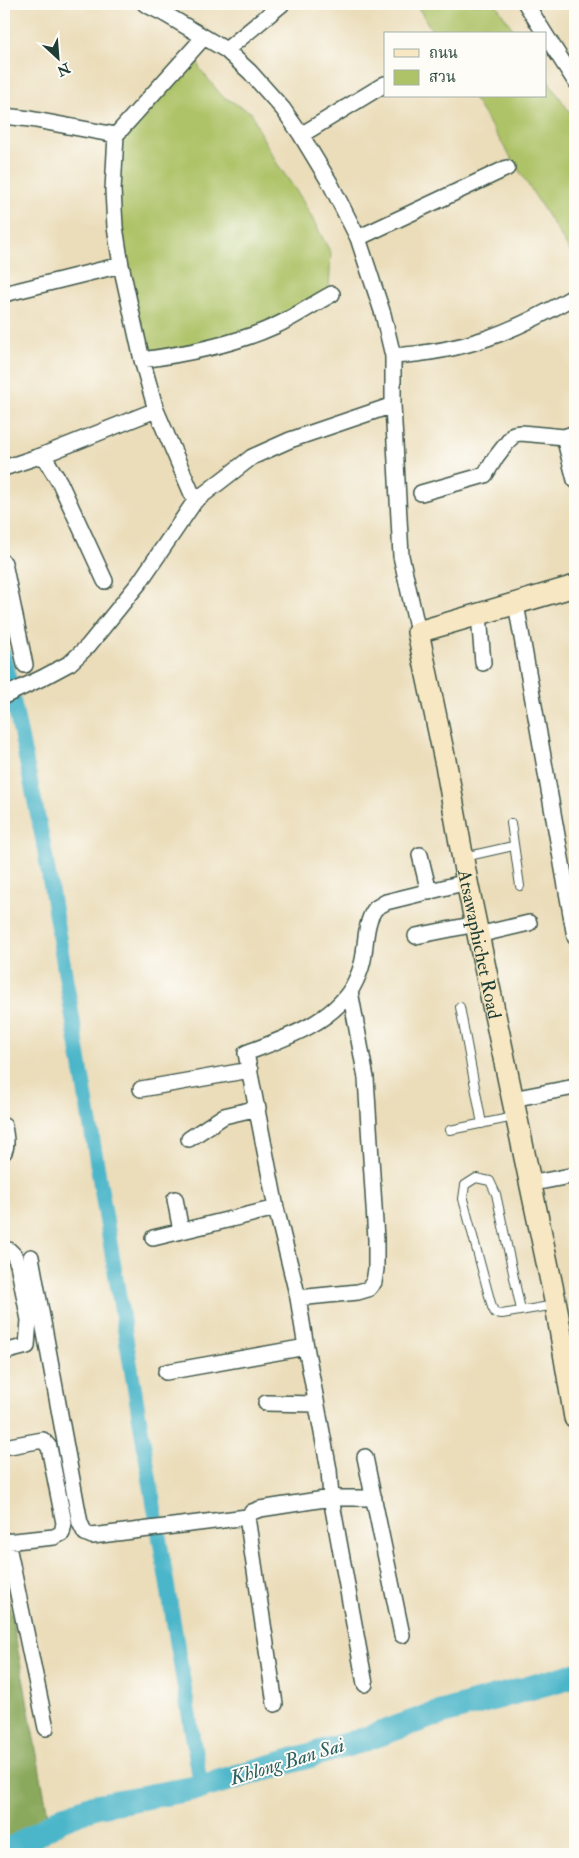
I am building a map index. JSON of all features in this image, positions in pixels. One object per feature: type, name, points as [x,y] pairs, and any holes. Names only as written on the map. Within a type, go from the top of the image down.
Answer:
[{"type":"street","points":[[147,4],[226,50],[250,72],[283,109],[301,136],[330,183],[358,238],[383,314],[392,356],[401,556],[418,632],[575,586]]},
{"type":"street","points":[[226,50],[282,4]]},
{"type":"street","points":[[526,4],[544,32]]},
{"type":"street","points":[[546,36],[575,82]]},
{"type":"street","points":[[195,500],[156,410],[142,360],[121,265],[115,227],[113,190],[116,135],[204,37]]},
{"type":"street","points":[[301,136],[384,85]]},
{"type":"street","points":[[4,116],[116,135]]},
{"type":"street","points":[[358,238],[507,168]]},
{"type":"street","points":[[4,294],[121,265]]},
{"type":"street","points":[[142,360],[191,352],[234,341],[275,326],[332,294]]},
{"type":"street","points":[[392,356],[426,354],[470,345],[510,330],[546,313],[575,296]]},
{"type":"street","points":[[4,696],[70,663],[88,646],[139,583],[195,500],[252,457],[290,440],[393,404]]},
{"type":"street","points":[[4,468],[43,455],[156,410]]},
{"type":"street","points":[[421,493],[485,475],[500,451],[514,434],[521,433],[570,435],[575,480]]},
{"type":"street","points":[[43,455],[60,483],[105,581]]},
{"type":"street","points":[[4,563],[25,665]]},
{"type":"street","points":[[516,604],[575,937]]},
{"type":"street","points":[[479,615],[483,664]]},
{"type":"street","name":"Atsawaphichet Road","points":[[418,632],[447,770],[462,858],[529,1184],[556,1305],[573,1392],[575,1418]]},
{"type":"street","points":[[420,855],[429,892]]},
{"type":"street","points":[[365,1684],[331,1498],[329,1470],[298,1298],[276,1208],[246,1054],[278,1041],[322,1019],[350,990],[358,978],[369,925],[372,914],[377,907],[386,902],[467,882]]},
{"type":"street","points":[[416,936],[529,923]]},
{"type":"street","points":[[298,1298],[358,1292],[368,1289],[374,1282],[376,1269],[376,1229],[366,1078],[350,990]]},
{"type":"street","points":[[141,1089],[250,1070]]},
{"type":"street","points":[[514,1108],[575,1087]]},
{"type":"street","points":[[189,1139],[224,1116],[258,1108]]},
{"type":"street","points":[[4,1126],[6,1142],[4,1152]]},
{"type":"street","points":[[529,1184],[575,1175]]},
{"type":"street","points":[[174,1199],[181,1231]]},
{"type":"street","points":[[154,1238],[276,1208]]},
{"type":"street","points":[[4,1250],[8,1250],[14,1255],[18,1264],[29,1320],[27,1346],[4,1352]]},
{"type":"street","points":[[32,1257],[80,1523],[84,1534],[92,1536],[247,1517],[252,1512],[260,1509],[331,1498],[374,1498]]},
{"type":"street","points":[[166,1372],[306,1347]]},
{"type":"street","points":[[266,1403],[316,1404]]},
{"type":"street","points":[[4,1447],[43,1440],[49,1447],[64,1523],[62,1533],[54,1537],[5,1542],[46,1728]]},
{"type":"street","points":[[365,1457],[402,1635]]},
{"type":"street","points":[[247,1517],[275,1704]]},
{"type":"lane","points":[[511,823],[520,886]]},
{"type":"lane","points":[[462,858],[513,846]]},
{"type":"lane","points":[[460,1007],[482,1124]]},
{"type":"lane","points":[[450,1130],[482,1124],[514,1108]]},
{"type":"lane","points":[[521,1310],[496,1194],[490,1182],[476,1178],[465,1185],[463,1198],[495,1313],[502,1314],[556,1305]]},
{"type":"green space","points":[[416,4],[496,4],[515,32],[433,32]]},
{"type":"green space","points":[[196,56],[200,69],[222,96],[252,113],[259,131],[278,165],[300,196],[331,253],[329,290],[272,321],[232,336],[146,355],[125,258],[108,139]]},
{"type":"green space","points":[[546,77],[575,120],[575,259],[473,98],[546,98]]},
{"type":"green space","points":[[4,1574],[48,1815],[4,1842]]},
{"type":"waterway","points":[[4,655],[43,841],[201,1787]]},
{"type":"waterway","name":"Khlong Ban Sai","points":[[4,1854],[61,1819],[95,1806],[201,1787],[360,1741],[427,1717],[575,1675]]}]
